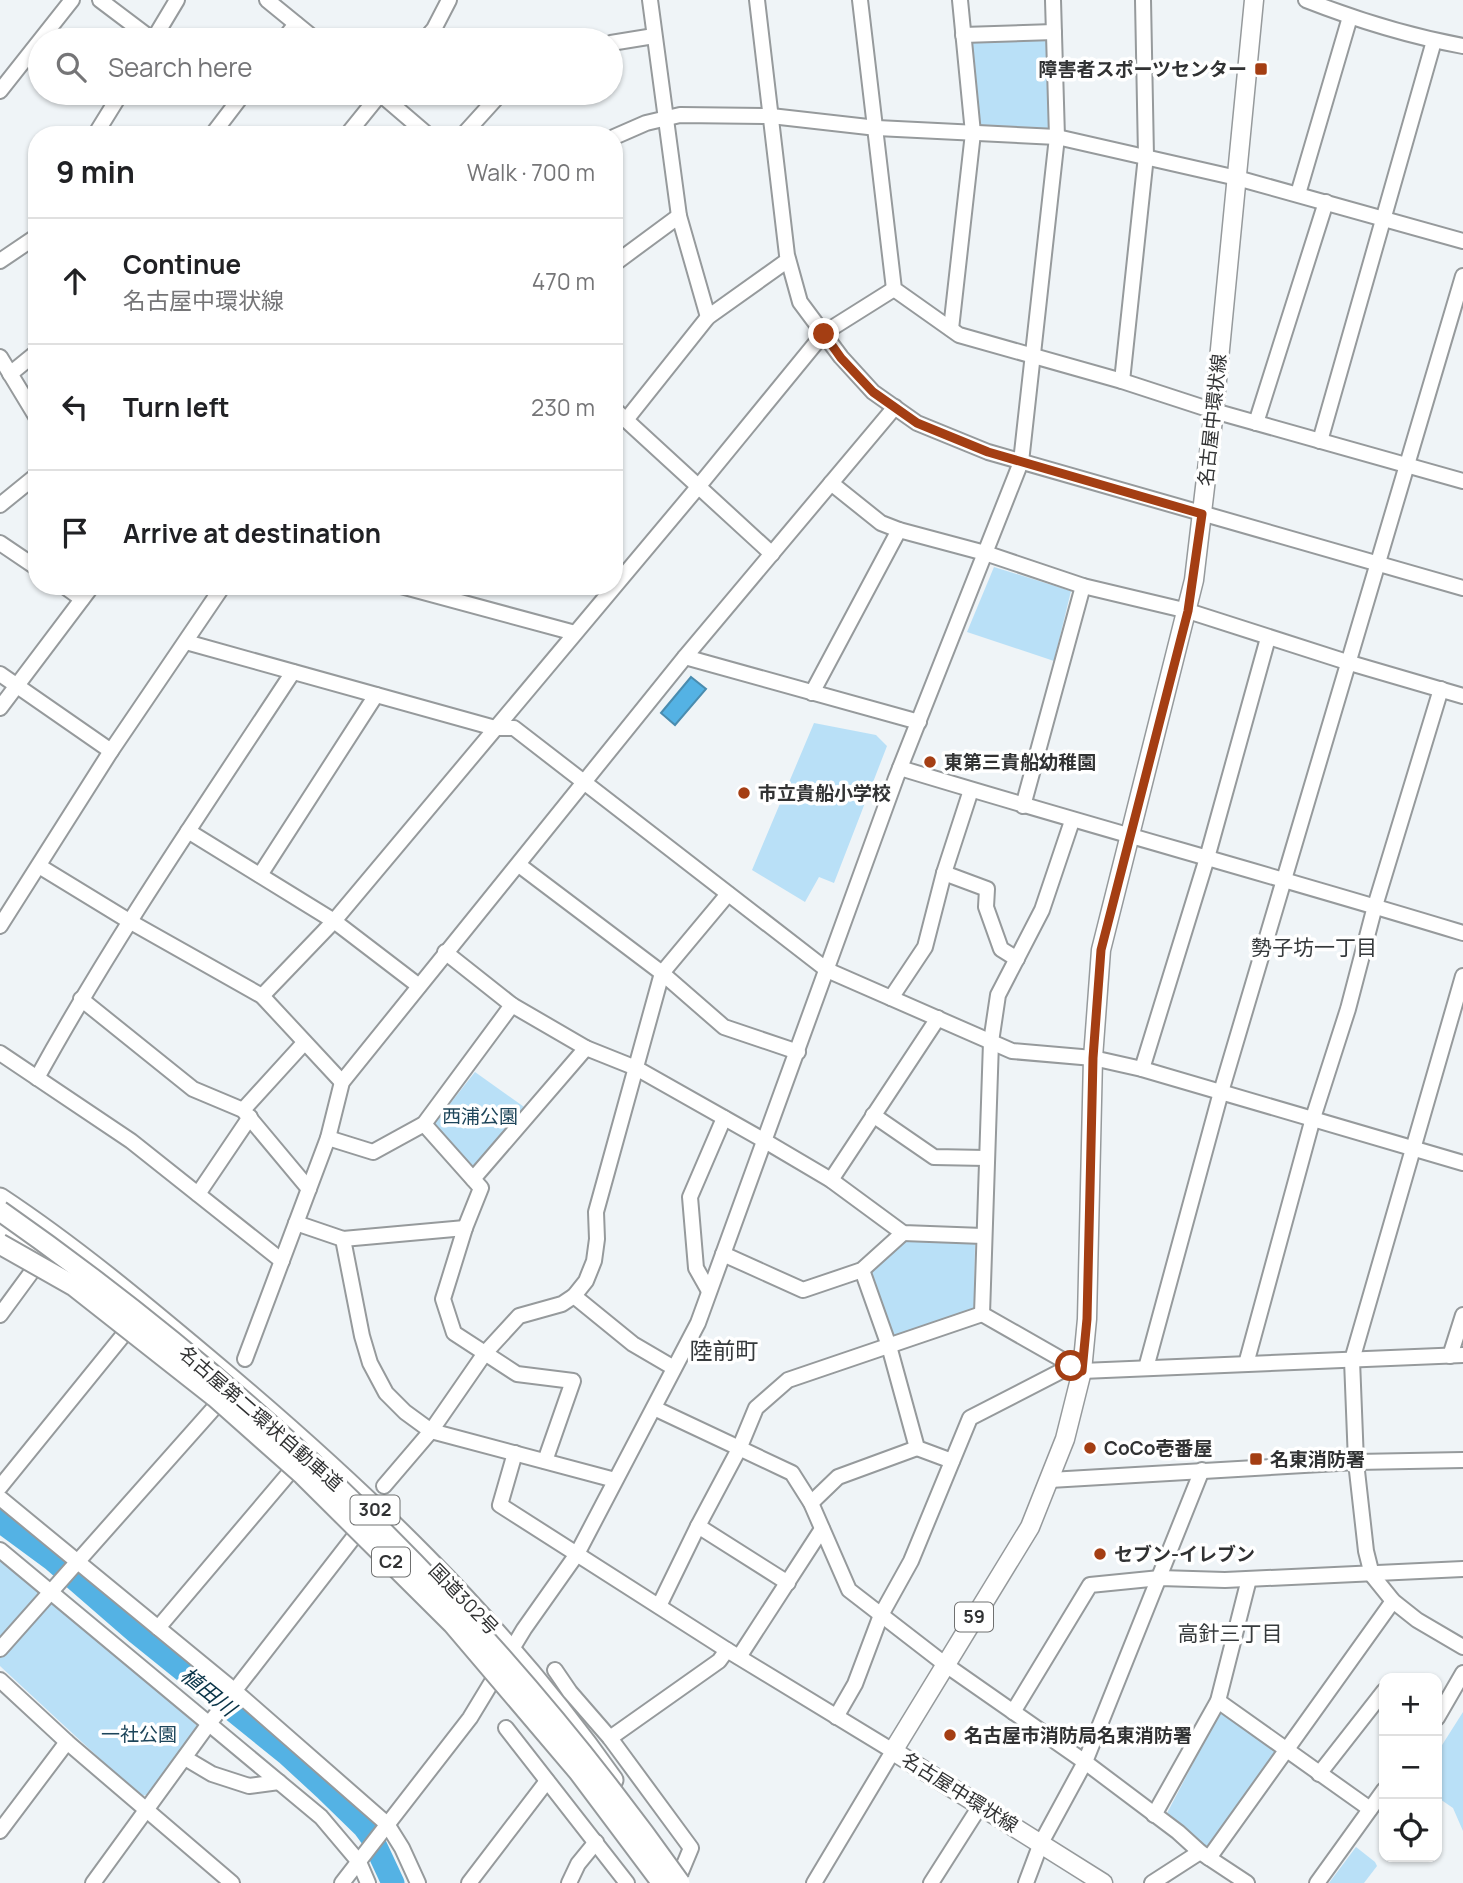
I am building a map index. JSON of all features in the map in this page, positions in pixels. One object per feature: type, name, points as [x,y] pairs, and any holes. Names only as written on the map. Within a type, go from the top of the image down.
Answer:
[{"type":"highway","name":"国道302号","points":[[0,1198],[92,1264],[270,1411],[409,1543],[511,1649],[572,1725],[683,1879]]},
{"type":"highway","name":"名古屋第二環状自動車道","points":[[0,1209],[9,1227],[74,1286],[215,1397],[303,1475],[384,1554],[510,1689],[578,1770],[662,1883]]},
{"type":"highway","name":"名古屋第二環状自動車道","points":[[9,1227],[138,1312],[226,1384],[314,1463],[395,1542],[520,1680],[590,1762],[683,1879]]},
{"type":"highway","name":"国道302号","points":[[0,1243],[36,1266],[125,1333],[319,1495],[407,1583],[495,1680],[613,1827],[652,1883]]},
{"type":"highway","points":[[0,1243],[74,1286]]},
{"type":"main road","name":"名古屋中環状線","points":[[1104,1883],[893,1751],[1030,1527],[1065,1439],[1087,1319],[1093,1058],[1101,950],[1188,611],[1214,411],[1254,0]]},
{"type":"street","points":[[50,28],[72,0]]},
{"type":"street","points":[[100,0],[137,28]]},
{"type":"street","points":[[160,28],[177,0]]},
{"type":"street","points":[[267,0],[301,28]]},
{"type":"street","points":[[435,28],[449,0]]},
{"type":"street","points":[[650,0],[678,216],[708,317]]},
{"type":"street","points":[[757,0],[789,260],[800,302],[841,358],[873,392],[917,423],[988,452],[1380,562],[1463,588]]},
{"type":"street","points":[[860,0],[894,289],[959,335],[1463,481]]},
{"type":"street","points":[[951,329],[973,133],[960,0]]},
{"type":"street","points":[[342,1883],[470,1718],[511,1649],[577,1554],[698,1322],[900,768],[1021,462],[1057,136],[1053,0]]},
{"type":"street","points":[[1122,381],[1146,156],[1143,0]]},
{"type":"street","points":[[1306,0],[1350,17],[1434,41],[1463,46]]},
{"type":"street","points":[[1298,194],[1350,17]]},
{"type":"street","points":[[293,28],[296,24]]},
{"type":"street","points":[[963,35],[1054,32]]},
{"type":"street","points":[[623,41],[654,36]]},
{"type":"street","points":[[1321,441],[1434,41]]},
{"type":"street","points":[[0,91],[28,56]]},
{"type":"street","points":[[101,126],[114,105]]},
{"type":"street","points":[[219,126],[235,105]]},
{"type":"street","points":[[354,126],[371,105]]},
{"type":"street","points":[[394,105],[418,126]]},
{"type":"street","points":[[471,126],[490,105]]},
{"type":"street","points":[[623,133],[646,123],[680,115],[771,116],[877,128],[1057,136],[1237,178],[1463,241]]},
{"type":"street","points":[[1256,423],[1326,202]]},
{"type":"street","points":[[623,257],[678,216]]},
{"type":"street","points":[[0,261],[28,242]]},
{"type":"street","points":[[626,420],[708,317],[789,260]]},
{"type":"street","points":[[1146,1368],[1283,878],[1350,663],[1463,276]]},
{"type":"street","points":[[623,576],[824,334],[894,289]]},
{"type":"street","points":[[0,357],[28,403]]},
{"type":"street","points":[[10,374],[28,359]]},
{"type":"street","points":[[245,1359],[328,1138],[342,1082],[685,657],[895,407]]},
{"type":"street","points":[[623,417],[772,554]]},
{"type":"street","points":[[0,505],[28,482]]},
{"type":"street","points":[[831,483],[880,523],[899,530],[985,553],[1083,586],[1188,611],[1268,638],[1463,696]]},
{"type":"street","points":[[812,693],[899,530]]},
{"type":"street","points":[[0,543],[28,562]]},
{"type":"street","points":[[1023,806],[1083,586]]},
{"type":"street","points":[[76,595],[82,599]]},
{"type":"street","points":[[0,708],[85,595]]},
{"type":"street","points":[[0,925],[111,751],[217,595]]},
{"type":"street","points":[[434,595],[575,633]]},
{"type":"street","points":[[262,996],[334,921],[607,595]]},
{"type":"street","points":[[1142,1069],[1207,858],[1268,638]]},
{"type":"street","points":[[186,642],[495,727],[514,728],[827,970],[1012,1051],[1093,1058],[1142,1069],[1463,1163]]},
{"type":"street","points":[[685,657],[919,722]]},
{"type":"street","points":[[37,1078],[80,999],[129,921],[293,672]]},
{"type":"street","points":[[0,674],[111,751]]},
{"type":"street","points":[[1246,1364],[1313,1118],[1348,1009],[1375,906],[1441,689]]},
{"type":"street","points":[[260,875],[376,695]]},
{"type":"street","points":[[900,768],[1072,821],[1283,878],[1463,933]]},
{"type":"street","points":[[891,998],[925,947],[944,873],[971,790]]},
{"type":"street","points":[[982,1314],[991,1042],[999,995],[1042,910],[1072,821]]},
{"type":"street","points":[[188,831],[334,921],[419,986]]},
{"type":"street","points":[[519,865],[662,973],[724,1027],[797,1052]]},
{"type":"street","points":[[39,866],[129,921],[262,996],[342,1082]]},
{"type":"street","points":[[944,873],[987,889],[986,907],[1001,949],[1017,959]]},
{"type":"street","points":[[383,1486],[431,1431],[485,1353],[519,1316],[562,1304],[574,1296],[586,1281],[594,1261],[597,1239],[596,1212],[662,973],[728,894]]},
{"type":"street","points":[[445,952],[512,1005],[586,1048],[636,1068],[831,1180],[903,1233],[983,1236]]},
{"type":"street","points":[[1463,976],[1352,1360],[1356,1462],[1366,1551],[1372,1575],[1393,1601],[1417,1620],[1463,1647]]},
{"type":"street","points":[[80,999],[193,1088],[247,1114],[309,1189]]},
{"type":"street","points":[[328,1138],[373,1152],[424,1124],[512,1005]]},
{"type":"street","points":[[831,1180],[938,1018]]},
{"type":"street","points":[[198,1194],[247,1114],[304,1044]]},
{"type":"street","points":[[473,1179],[586,1048]]},
{"type":"street","points":[[0,1053],[131,1141],[282,1261]]},
{"type":"street","points":[[873,1115],[934,1157],[986,1158]]},
{"type":"street","points":[[709,1291],[696,1268],[690,1197],[724,1118]]},
{"type":"street","points":[[424,1124],[481,1188],[465,1228],[443,1299],[454,1333],[517,1374],[573,1381],[545,1461]]},
{"type":"street","points":[[296,1223],[343,1239],[465,1228]]},
{"type":"street","points":[[723,1254],[803,1290],[862,1270],[903,1233]]},
{"type":"street","points":[[343,1239],[370,1363],[386,1393],[405,1412],[431,1431],[615,1480]]},
{"type":"street","points":[[0,1315],[36,1266]]},
{"type":"street","points":[[862,1270],[889,1346],[917,1448]]},
{"type":"street","points":[[574,1296],[633,1344],[674,1368]]},
{"type":"street","points":[[659,1606],[739,1449],[756,1408],[788,1380],[982,1314],[1076,1368]]},
{"type":"street","points":[[836,1717],[855,1684],[881,1615],[911,1561],[970,1418],[1076,1368],[1146,1368],[1457,1356],[1463,1315]]},
{"type":"street","points":[[0,1487],[125,1333]]},
{"type":"street","points":[[0,1649],[214,1408]]},
{"type":"street","points":[[654,1408],[792,1473],[811,1503],[849,1590],[946,1665],[1085,1762],[1204,1855],[1247,1883]]},
{"type":"street","points":[[811,1503],[838,1477],[917,1448],[952,1461]]},
{"type":"street","points":[[515,1453],[500,1505],[893,1751],[814,1883]]},
{"type":"street","points":[[1050,1480],[1356,1462],[1463,1460]]},
{"type":"street","points":[[1026,1883],[1041,1843],[1085,1762],[1202,1470]]},
{"type":"street","points":[[158,1628],[291,1471]]},
{"type":"street","points":[[0,1498],[158,1628],[385,1826],[402,1848],[418,1883]]},
{"type":"street","points":[[698,1526],[788,1583]]},
{"type":"street","points":[[572,1725],[607,1734],[733,1653],[788,1583],[822,1530]]},
{"type":"street","points":[[93,1883],[211,1722],[357,1533]]},
{"type":"street","points":[[0,1550],[211,1722],[321,1817],[360,1860],[368,1883]]},
{"type":"street","points":[[1013,1712],[1090,1585],[1160,1578],[1249,1579],[1463,1569]]},
{"type":"street","points":[[1154,1815],[1218,1701],[1249,1579]]},
{"type":"street","points":[[1152,1883],[1204,1855],[1286,1750],[1393,1601]]},
{"type":"street","points":[[555,1670],[570,1692],[607,1734],[691,1848],[683,1879]]},
{"type":"street","points":[[1442,1709],[1463,1673]]},
{"type":"street","points":[[0,1680],[67,1742],[148,1810],[216,1878],[232,1883]]},
{"type":"street","points":[[1319,1773],[1379,1697]]},
{"type":"street","points":[[1218,1701],[1370,1809]]},
{"type":"street","points":[[506,1728],[627,1883]]},
{"type":"street","points":[[0,1831],[67,1742]]},
{"type":"street","points":[[185,1758],[212,1774],[249,1786],[279,1783]]},
{"type":"street","points":[[469,1883],[548,1781]]},
{"type":"street","points":[[1317,1883],[1379,1797]]},
{"type":"street","points":[[931,1883],[980,1806]]},
{"type":"street","points":[[569,1883],[569,1877],[596,1842]]},
{"type":"green space","points":[[1047,39],[1051,129],[978,126],[971,42]]},
{"type":"green space","points":[[994,567],[1071,591],[1054,661],[967,632]]},
{"type":"green space","points":[[814,723],[876,735],[887,746],[834,883],[819,877],[805,902],[752,870]]},
{"type":"green space","name":"西浦公園","points":[[475,1072],[527,1109],[474,1168],[434,1124]]},
{"type":"green space","points":[[906,1242],[975,1242],[974,1309],[893,1336],[869,1273]]},
{"type":"green space","name":"一社公園","points":[[0,1558],[52,1599],[201,1729],[147,1795],[140,1796],[0,1666]]},
{"type":"green space","points":[[1221,1710],[1277,1750],[1208,1851],[1165,1817]]},
{"type":"green space","points":[[1463,1712],[1463,1831],[1453,1808],[1442,1800],[1442,1745]]},
{"type":"green space","points":[[1356,1847],[1377,1866],[1364,1883],[1329,1883]]},
{"type":"water","points":[[691,677],[706,689],[675,725],[661,713]]},
{"type":"waterway","name":"植田川","points":[[0,1521],[53,1560],[137,1633],[287,1754],[325,1789],[372,1838],[393,1883]]},
{"type":"place","name":"障害者スポーツセンター","points":[[1261,69]]},
{"type":"place","name":"東第三貴船幼稚園","points":[[930,762]]},
{"type":"place","name":"市立貴船小学校","points":[[744,793]]},
{"type":"place","name":"CoCo壱番屋","points":[[1090,1448]]},
{"type":"place","name":"名東消防署","points":[[1256,1459]]},
{"type":"place","name":"セブン-イレブン","points":[[1100,1554]]},
{"type":"place","name":"名古屋市消防局名東消防署","points":[[950,1735]]},
{"type":"district","name":"勢子坊一丁目","points":[[1314,948]]},
{"type":"district","name":"陸前町","points":[[724,1351]]},
{"type":"district","name":"高針三丁目","points":[[1230,1634]]},
{"type":"route","points":[[824,334],[841,358],[873,392],[917,423],[988,452],[1202,514],[1188,611],[1101,950],[1093,1058],[1087,1319],[1082,1371],[1071,1366]]}]
